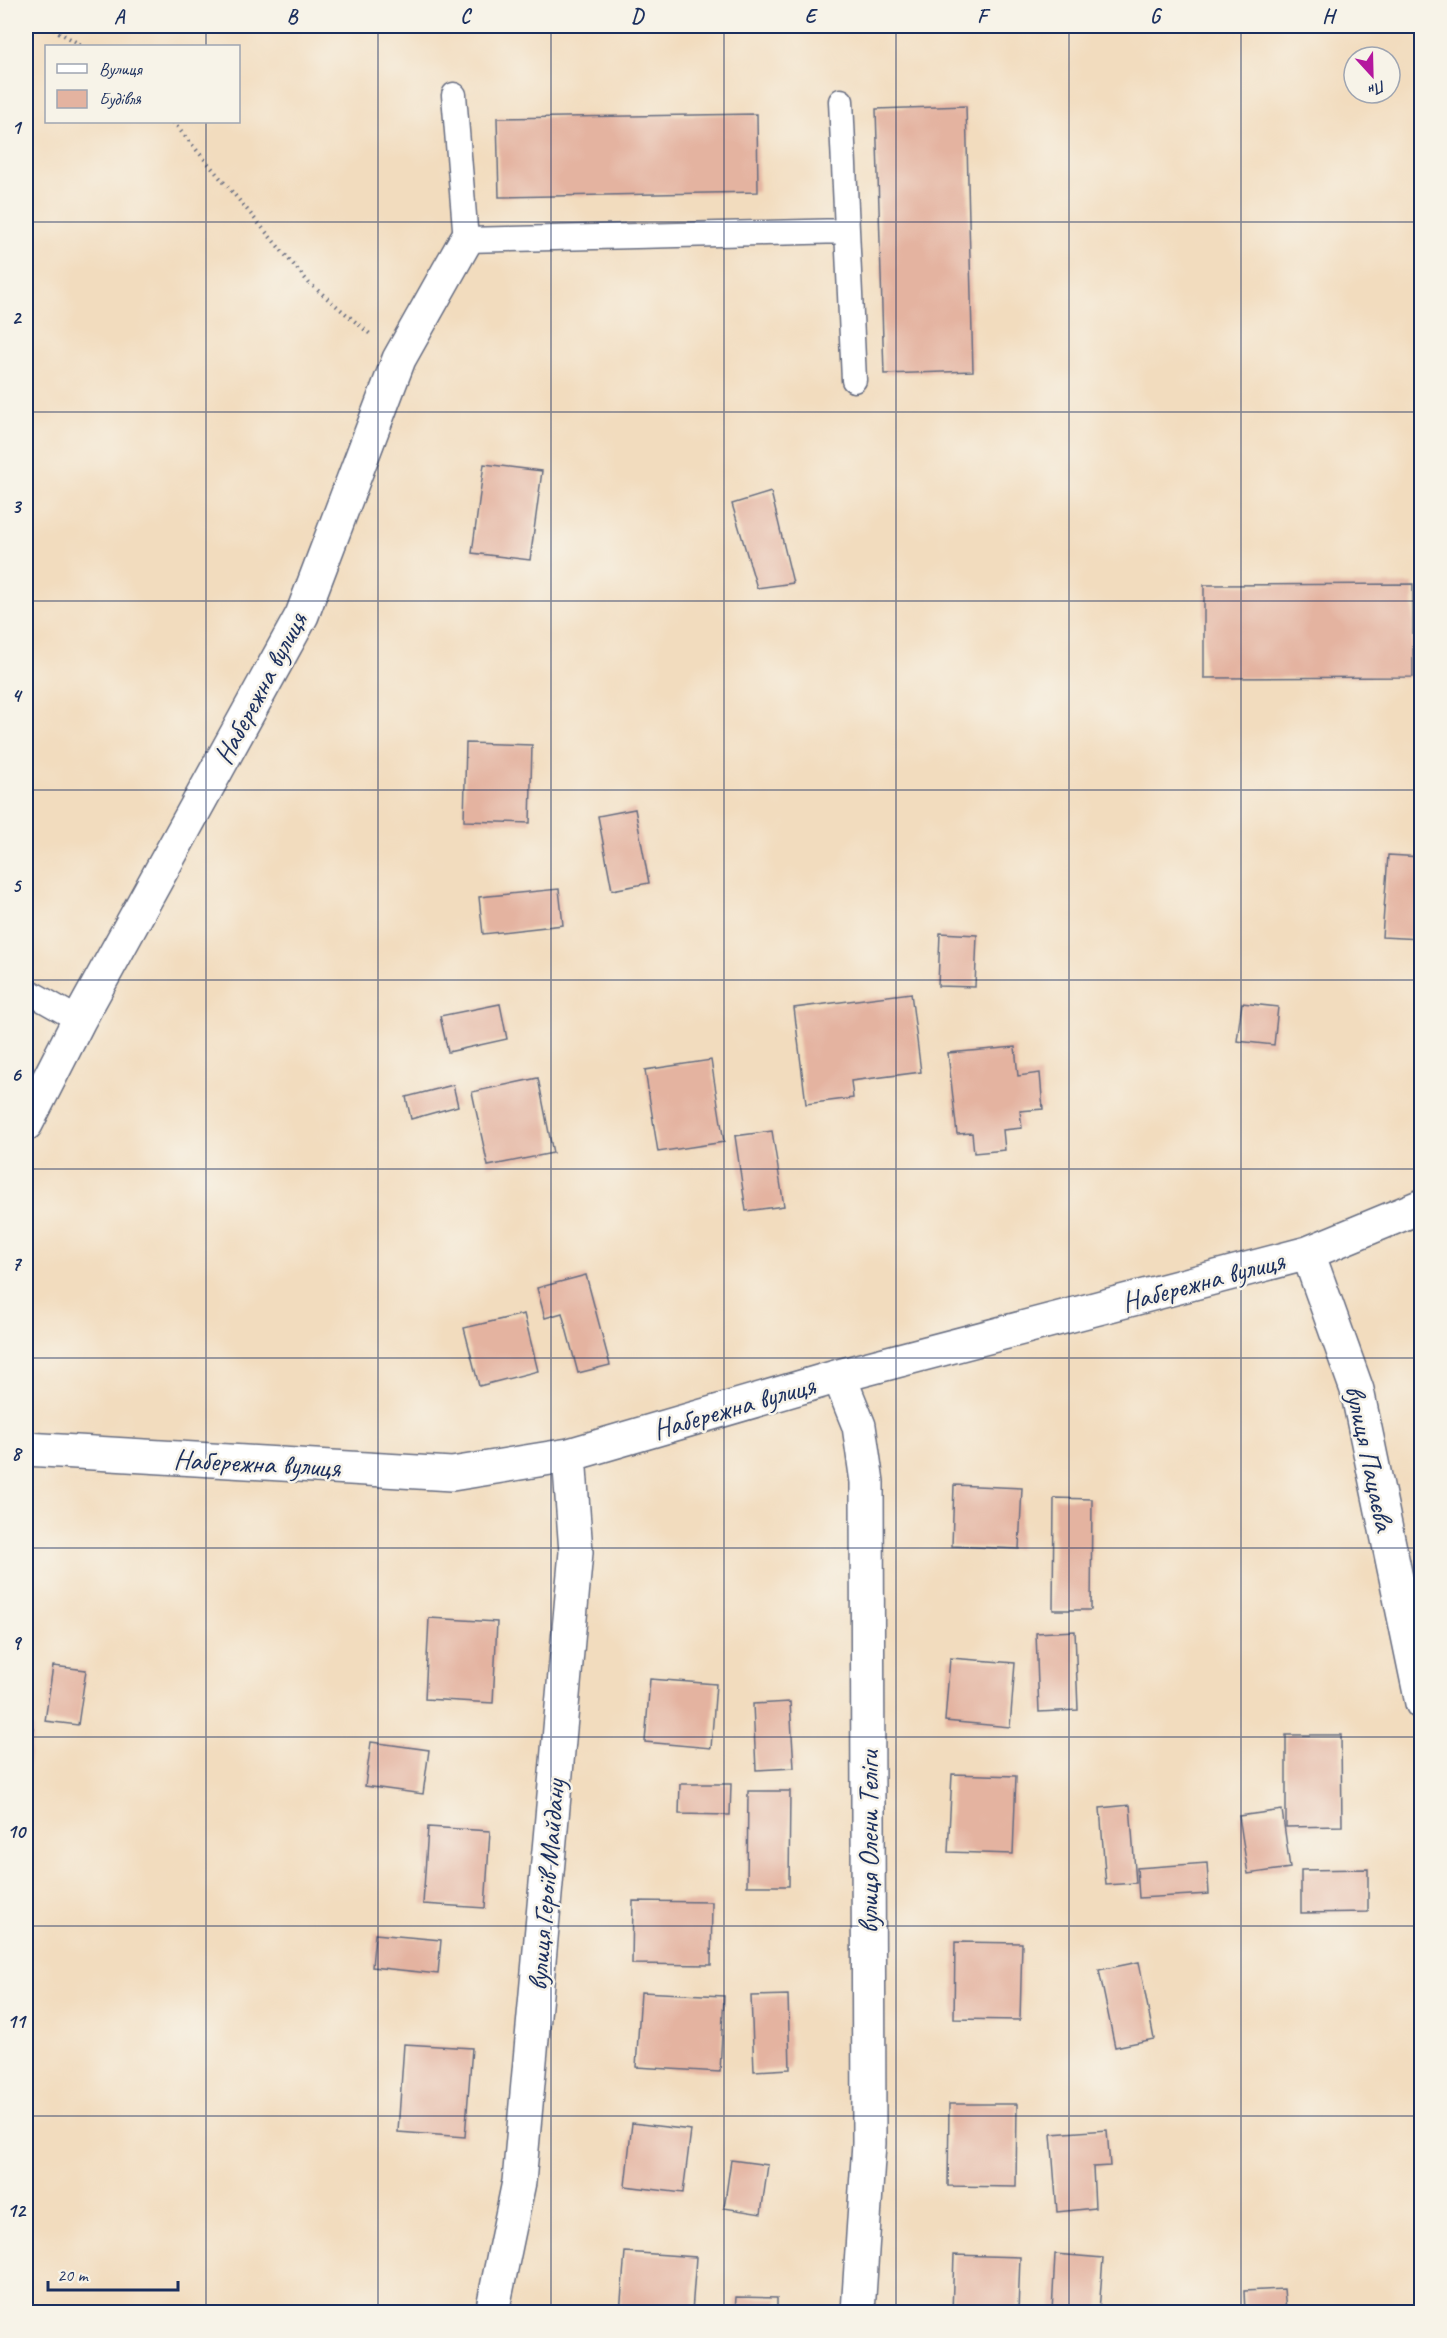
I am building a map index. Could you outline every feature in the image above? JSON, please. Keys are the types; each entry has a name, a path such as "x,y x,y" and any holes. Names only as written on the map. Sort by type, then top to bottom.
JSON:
{"street":[{"name":"Набережна вулиця","path":"26,1124 79,1020 302,615 399,359 466,240"},
{"name":"Набережна вулиця","path":"26,1449 452,1474 569,1455 839,1376 1308,1253 1422,1206"},
{"name":"вулиця Пацаєва","path":"1308,1253 1358,1390 1422,1703"},
{"name":"вулиця Олени Теліги","path":"839,1376 859,1426 867,1482 869,2143 858,2313"},
{"name":"вулиця Героїв Майдану","path":"492,2313 519,2182 523,2146 576,1552 569,1455"}],"lane":[{"path":"454,95 466,240 847,231"},
{"path":"841,101 854,380"},
{"path":"26,990 79,1020"}],"path":[{"path":"48,26 81,45"},
{"path":"175,123 309,283 399,359"}],"building":[{"path":"966,106 973,371 884,374 876,109"},
{"path":"757,114 758,192 499,197 497,118"},
{"path":"484,464 542,471 530,560 472,553"},
{"path":"771,492 793,583 757,588 732,504"},
{"path":"1413,584 1413,677 1204,678 1204,585"},
{"path":"466,743 532,745 530,823 464,821"},
{"path":"635,809 649,883 612,890 598,816"},
{"path":"1388,855 1422,857 1422,939 1382,937"},
{"path":"559,889 563,925 483,934 479,897"},
{"path":"940,933 977,935 975,987 938,986"},
{"path":"911,993 921,1072 851,1081 853,1098 806,1104 794,1008"},
{"path":"1242,1003 1278,1007 1274,1045 1237,1041"},
{"path":"500,1004 507,1039 448,1052 440,1016"},
{"path":"1015,1047 1018,1076 1040,1073 1043,1109 1020,1111 1022,1128 1003,1130 1005,1150 974,1153 972,1133 957,1134 948,1053"},
{"path":"711,1060 724,1142 658,1152 645,1070"},
{"path":"538,1078 553,1153 488,1166 472,1092"},
{"path":"453,1085 458,1106 411,1119 406,1097"},
{"path":"772,1131 784,1206 746,1211 735,1136"},
{"path":"586,1275 610,1365 578,1373 562,1313 545,1318 537,1288"},
{"path":"524,1314 538,1371 479,1386 464,1328"},
{"path":"954,1485 1022,1488 1019,1549 952,1546"},
{"path":"1054,1498 1092,1499 1091,1610 1053,1610"},
{"path":"429,1618 497,1622 493,1703 425,1699"},
{"path":"1075,1631 1078,1710 1039,1712 1036,1633"},
{"path":"950,1658 1015,1663 1010,1727 945,1721"},
{"path":"53,1666 86,1670 78,1725 45,1721"},
{"path":"650,1679 716,1684 711,1748 645,1742"},
{"path":"790,1702 794,1768 756,1770 753,1704"},
{"path":"26,1726 34,1728 27,1773 26,1773"},
{"path":"1286,1735 1341,1735 1342,1826 1286,1827"},
{"path":"371,1742 429,1750 423,1794 365,1786"},
{"path":"952,1774 1016,1776 1013,1854 948,1852"},
{"path":"680,1784 731,1784 730,1815 679,1814"},
{"path":"748,1791 790,1791 789,1886 747,1886"},
{"path":"1130,1805 1136,1883 1106,1885 1100,1808"},
{"path":"1282,1810 1290,1868 1248,1874 1239,1816"},
{"path":"428,1827 490,1831 485,1908 423,1904"},
{"path":"1207,1863 1209,1894 1139,1898 1137,1868"},
{"path":"1368,1869 1368,1912 1301,1913 1301,1870"},
{"path":"633,1901 712,1902 711,1965 632,1964"},
{"path":"375,1934 441,1940 438,1974 372,1967"},
{"path":"955,1942 1022,1943 1020,2020 954,2019"},
{"path":"1139,1962 1154,2039 1115,2047 1099,1970"},
{"path":"641,1992 724,1996 720,2072 636,2067"},
{"path":"788,1995 790,2069 754,2071 751,1996"},
{"path":"404,2044 472,2048 465,2137 398,2132"},
{"path":"949,2104 1017,2104 1016,2187 948,2186"},
{"path":"632,2123 691,2130 683,2193 625,2186"},
{"path":"1107,2130 1110,2166 1093,2167 1095,2208 1057,2212 1051,2134"},
{"path":"731,2160 768,2165 761,2214 724,2208"},
{"path":"625,2252 696,2257 692,2312 620,2312"},
{"path":"1055,2254 1103,2258 1099,2312 1052,2312"},
{"path":"954,2255 1020,2257 1018,2312 952,2312"},
{"path":"1284,2289 1286,2312 1245,2312 1244,2291"},
{"path":"736,2297 777,2298 777,2312 735,2312"},
{"path":"277,2306 301,2312 275,2312"}]}
